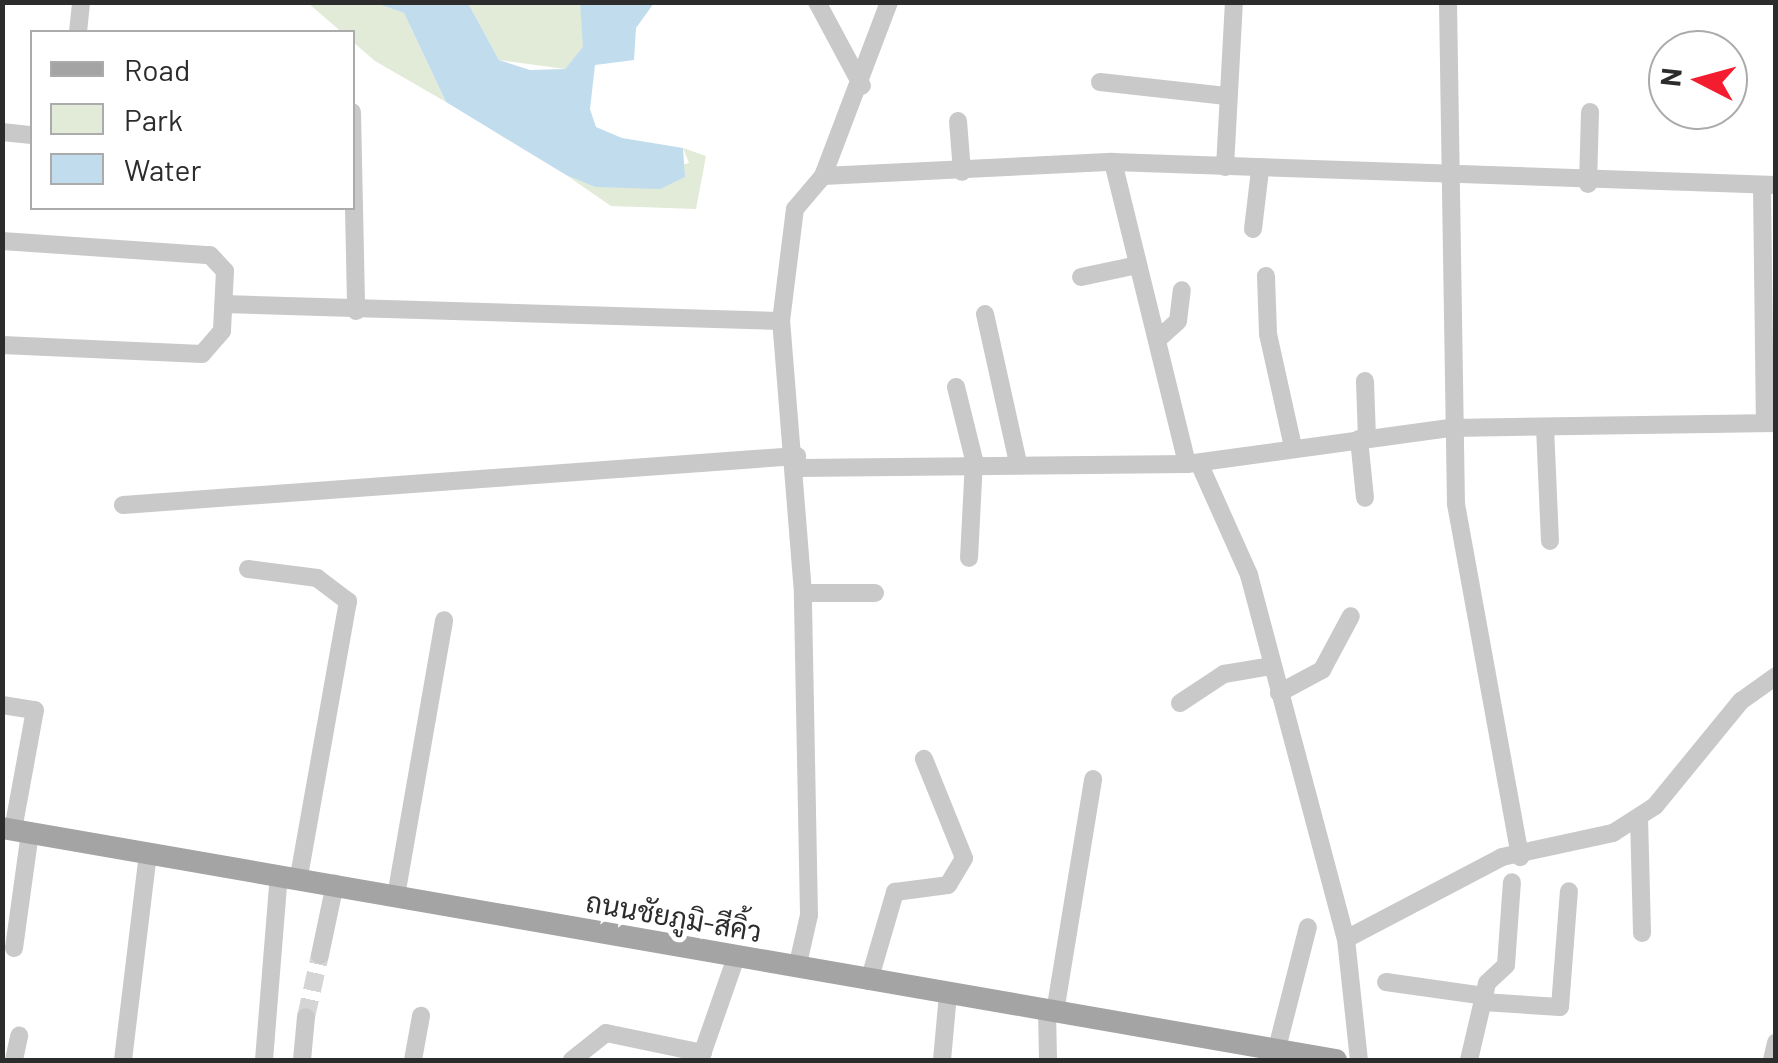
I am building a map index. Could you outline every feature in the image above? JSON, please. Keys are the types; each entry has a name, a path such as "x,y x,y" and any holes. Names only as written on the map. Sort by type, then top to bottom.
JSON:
{"main road":[{"name":"ถนนชัยภูมิ-สีคิ้ว","path":"15,830 335,884 1274,1055 1336,1060"}],"street":[{"path":"78,30 81,2"},
{"path":"818,2 862,86"},
{"path":"797,968 809,915 803,593 797,462 781,321 795,209 824,176 862,86 889,2"},
{"path":"1224,167 1234,2"},
{"path":"1448,2 1450,428 1482,685 1520,857"},
{"path":"1100,82 1226,96"},
{"path":"1588,184 1590,112"},
{"path":"958,121 962,172"},
{"path":"2,132 30,135"},
{"path":"123,505 797,462 1193,463 1450,428 1770,423 1769,185 1446,180 1113,162 824,176"},
{"path":"1113,162 1157,340 1193,463 1248,575 1346,939 1359,1060"},
{"path":"1254,229 1260,170"},
{"path":"350,210 356,311"},
{"path":"2,240 210,254 226,271 218,343 202,354 2,345"},
{"path":"1081,277 1138,264"},
{"path":"1266,276 1268,334 1293,447"},
{"path":"1157,340 1178,321 1182,290"},
{"path":"224,304 781,321"},
{"path":"985,314 1018,463"},
{"path":"1365,498 1366,381"},
{"path":"956,387 974,460 969,558"},
{"path":"1546,427 1550,542"},
{"path":"248,569 317,578 348,600 289,876 264,1060"},
{"path":"803,593 876,594"},
{"path":"1279,693 1322,670 1351,616"},
{"path":"396,896 444,620"},
{"path":"1180,703 1224,674 1272,666"},
{"path":"1346,939 1481,865 1570,850 1639,816 1740,701 1776,676"},
{"path":"2,705 35,710 15,830 14,948"},
{"path":"870,980 895,892 948,886 964,858 924,759"},
{"path":"1048,1060 1051,1012 1093,779"},
{"path":"1639,816 1642,933"},
{"path":"123,1060 148,854"},
{"path":"1470,1060 1484,999 1506,965 1512,882"},
{"path":"320,955 335,884"},
{"path":"1386,982 1484,999 1563,1003 1568,891"},
{"path":"1274,1055 1308,927"},
{"path":"572,1060 606,1034 702,1057 736,957"},
{"path":"942,1060 948,994"},
{"path":"413,1060 421,1016"},
{"path":"302,1060 306,1017"},
{"path":"14,1060 19,1036"},
{"path":"1772,1060 1776,1042"}],"green space":[{"path":"308,3 375,3 404,13 446,102 375,61 355,44 355,30 339,30"},
{"path":"468,3 580,3 584,47 565,69 499,60"},
{"path":"683,148 706,156 696,209 611,206 566,175 595,187 689,163"}],"water":[{"path":"375,3 468,3 499,60 530,70 565,69 583,47 580,3 654,3 636,28 634,60 595,65 590,109 596,127 622,138 683,148 685,177 660,189 595,187 566,175 446,102 404,13"}],"tunnel":[{"path":"306,1017 320,955"}]}
